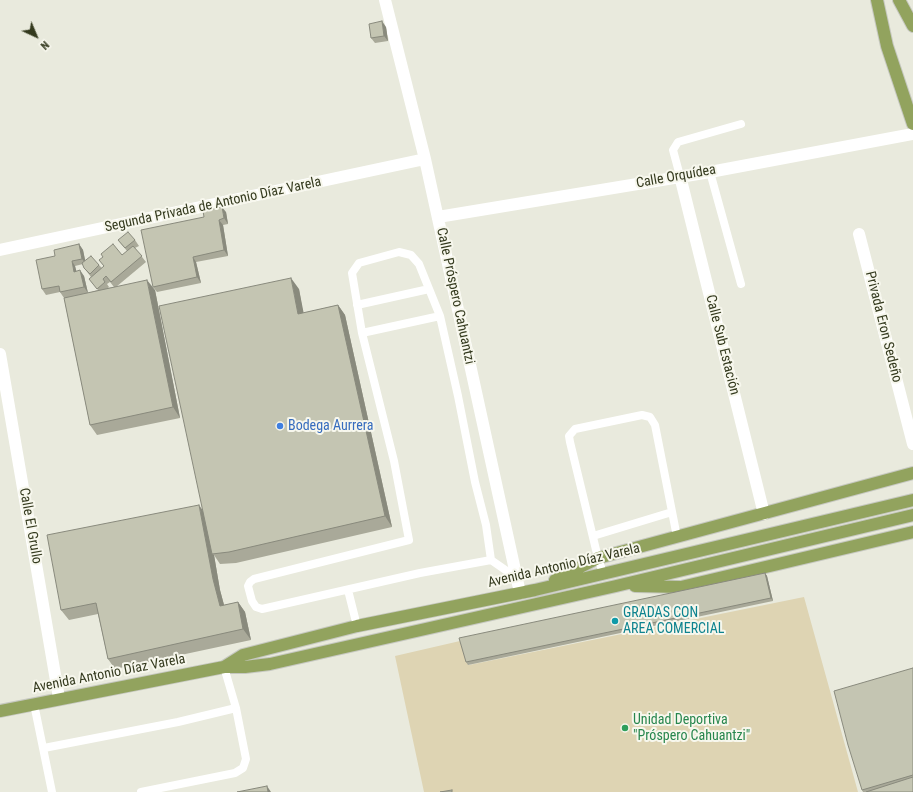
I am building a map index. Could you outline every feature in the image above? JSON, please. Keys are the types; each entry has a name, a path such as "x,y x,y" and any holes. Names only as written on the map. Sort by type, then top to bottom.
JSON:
{"main road":[{"path":"877,0 887,46 913,124"},
{"path":"898,0 913,26"},
{"path":"535,590 598,558 913,473"},
{"name":"Avenida Antonio Díaz Varela","path":"224,666 243,655 357,626 535,590 912,500"},
{"name":"Avenida Antonio Díaz Varela","path":"0,711 224,666 245,667 270,664 616,586 913,515"},
{"path":"616,586 681,587 913,532"}],"street":[{"name":"Calle Próspero Cahuantzi","path":"385,0 426,159 520,593"},
{"name":"Calle Orquídea","path":"438,217 710,172 913,134"},
{"name":"Segunda Privada de Antonio Díaz Varela","path":"0,250 426,159"},
{"name":"Calle Sub Estación","path":"680,176 764,514"},
{"name":"Privada Eron Sedeño","path":"860,234 913,444"},
{"name":"Calle El Grullo","path":"0,354 59,698"}],"lane":[{"path":"680,176 673,150 678,142 741,124"},
{"path":"710,172 741,284"},
{"path":"491,560 486,525 475,482 440,316 419,264 411,255 399,252 359,263 352,273 362,333 392,454 409,540 254,579 248,586 252,602 256,607 262,609 420,573 491,560 517,578"},
{"path":"357,305 429,289"},
{"path":"362,333 440,316"},
{"path":"603,573 570,442 569,436 575,429 642,415 650,417 655,425 677,537"},
{"path":"593,536 672,512"},
{"path":"348,590 357,626"},
{"path":"141,792 234,773 243,768 246,759 236,708 224,666"},
{"path":"34,704 52,792"},
{"path":"44,748 170,723 236,708"}],"shaded area":[{"name":"Unidad Deportiva \"Próspero Cahuantzi\"","path":"804,597 858,792 424,792 395,656 460,641 469,665"}],"building":[{"path":"382,21 384,36 371,38 369,24"},
{"path":"222,207 224,218 219,220 224,250 193,257 197,277 153,287 141,230 204,217 203,211"},
{"path":"128,232 135,240 125,248 118,240"},
{"path":"79,244 82,259 72,261 74,272 80,270 84,287 60,292 59,286 42,289 36,260 55,256 54,250"},
{"path":"113,244 122,255 133,246 142,256 111,282 106,276 103,279 105,282 97,289 89,279 104,266 99,260 103,257 101,254"},
{"path":"91,256 99,265 90,274 84,268 82,263"},
{"name":"Bodega Aurrera","path":"291,278 298,314 338,305 385,516 229,552 212,554 159,306"},
{"path":"147,280 173,407 90,425 64,298"},
{"path":"199,505 213,579 220,606 238,602 243,629 108,659 96,603 61,610 47,535"},
{"name":"GRADAS CON AREA COMERCIAL","path":"765,573 771,598 466,662 459,638"},
{"path":"913,668 913,775 862,790 848,745 834,691"},
{"path":"913,777 913,792 866,792"},
{"path":"267,786 268,792 237,792"},
{"path":"452,790 452,792 440,792"}],"place":[{"name":"Bodega Aurrera","path":"280,426"},
{"name":"GRADAS CON AREA COMERCIAL","path":"615,621"},
{"name":"Unidad Deportiva \"Próspero Cahuantzi\"","path":"625,728"}]}
